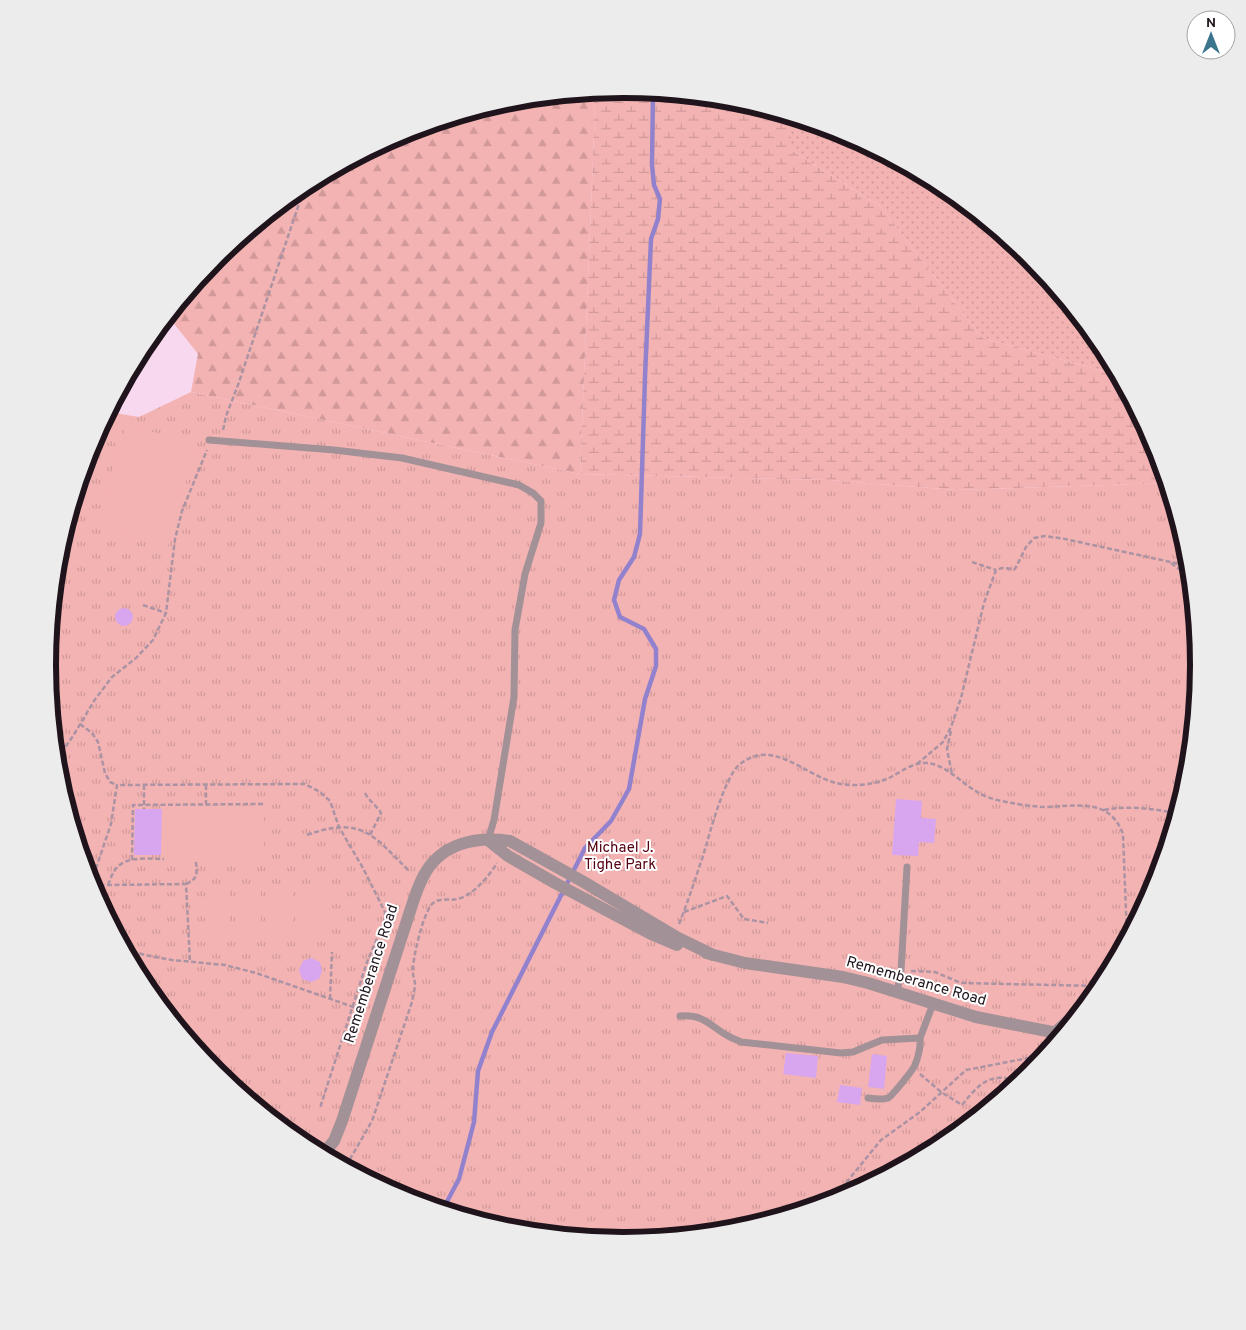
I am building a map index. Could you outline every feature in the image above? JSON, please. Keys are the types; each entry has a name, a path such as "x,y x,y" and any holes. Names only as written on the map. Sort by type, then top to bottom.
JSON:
{"street":[{"name":"Rememberance Road","path":"328,1148 334,1141 342,1121 413,902 421,883 431,865 447,850 457,844 498,839 510,841 682,933 713,955"},
{"name":"Rememberance Road","path":"488,840 555,883 651,934 679,946 745,963 843,977 976,1017 1052,1035"}],"lane":[{"path":"209,440 334,450 402,458 519,485 533,493 541,501 541,523 525,574 515,630 514,697 494,820 488,840"},
{"path":"897,992 901,971 906,867"},
{"path":"868,1098 889,1098 915,1067 921,1044 920,1038 934,1004"},
{"path":"680,1016 691,1015 704,1019 729,1037 741,1042 841,1053 853,1052 882,1040 920,1038"}],"path":[{"path":"63,750 94,701 112,677 136,658 153,640 166,614 175,539 182,511 207,452 209,440 222,433 226,416 299,200"},
{"path":"972,562 996,570 1002,568 1015,569 1026,547 1034,538 1045,536 1181,564"},
{"path":"1170,562 1182,571"},
{"path":"952,775 947,749 951,727 961,698 984,603 996,570"},
{"path":"143,605 166,614"},
{"path":"80,724 92,733 98,742 105,773 110,782 117,785 305,784 320,792 330,802 340,826 385,912 384,922 367,962 320,1108"},
{"path":"682,933 679,925 727,782 737,766 759,755 771,754 836,783 852,785 869,783 888,778 915,765 943,742 951,727"},
{"path":"915,765 926,763 939,766 981,795 998,800 1040,806 1085,805 1104,810 1115,818 1123,834 1126,925"},
{"path":"95,872 111,824 117,785"},
{"path":"144,785 144,807"},
{"path":"206,785 206,804"},
{"path":"365,793 367,798 376,805 381,813 370,835"},
{"path":"132,860 133,805 144,807 263,804"},
{"path":"1104,810 1112,808 1152,809 1170,812"},
{"path":"307,835 340,826 359,830 376,838 421,883"},
{"path":"349,1161 372,1121 409,1011 415,985 412,969 426,915 432,904 439,900 448,898 456,900 473,891 489,876 504,852"},
{"path":"108,885 114,871 121,863 132,860 164,859"},
{"path":"100,885 186,884 193,881 196,876 196,862"},
{"path":"186,884 190,962"},
{"path":"684,912 727,896 744,919 768,923"},
{"path":"679,925 682,933"},
{"path":"134,952 190,962 226,965 256,973 376,1015"},
{"path":"330,999 332,952"},
{"path":"865,967 883,970 935,972 961,982 1090,986"},
{"path":"842,1188 881,1140 920,1112 966,1070 1032,1057"},
{"path":"915,1067 929,1083 962,1104 974,1089 989,1079 1002,1076 1010,1079"}],"green space":[{"path":"593,99 595,109 580,474 191,392 198,354 172,321 222,264 278,215 308,194 372,157 406,141 441,128 512,109"},
{"path":"593,99 660,99 734,109 791,124 791,150 880,206 982,338 1108,372 1147,448 1160,483 956,490 828,480 580,474 595,109"},
{"path":"791,124 840,141 874,157 906,174 968,215 1024,264 1049,291 1073,320 1108,372 982,338 880,206 791,150"},
{"name":"Michael J. Tighe Park","path":"191,392 580,474 828,480 956,490 1160,483 1179,554 1185,591 1189,628 1189,702 1179,776 1170,812 1147,882 1131,916 1114,948 1073,1010 1024,1066 997,1091 968,1115 906,1156 840,1189 805,1202 734,1221 697,1227 660,1231 586,1231 512,1221 476,1212 406,1189 372,1173 340,1156 278,1115 222,1066 197,1039 173,1010 132,948 99,882 86,847 67,776 57,702 57,628 61,591 67,554 76,518 99,448 115,413 139,417"},
{"path":"126,426 197,442 168,546 95,528"},
{"path":"164,805 264,806 264,862 164,862"},
{"path":"206,886 230,886 229,938 205,938"},
{"path":"237,886 261,886 261,938 237,938"},
{"path":"269,886 293,887 293,938 269,938"},
{"path":"301,887 325,887 325,938 301,938"}],"building":[{"path":"120,608 128,608 133,613 131,624 120,626 115,621 115,613"},
{"path":"896,799 922,801 921,818 936,819 934,843 919,842 918,856 892,855"},
{"path":"135,809 162,809 161,855 134,855"},
{"path":"311,958 320,962 322,971 319,979 311,982 302,979 299,970 303,961"},
{"path":"786,1053 818,1056 816,1078 783,1074"},
{"path":"872,1054 887,1056 884,1089 868,1087"},
{"path":"840,1085 862,1088 860,1105 837,1102"}],"waterway":[{"path":"446,1203 459,1179 474,1122 478,1071 492,1032 585,848 611,821 629,789 645,699 656,666 656,649 644,629 620,617 614,600 619,580 634,557 640,534 651,239 658,219 660,199 654,185 652,165 653,99"}]}
